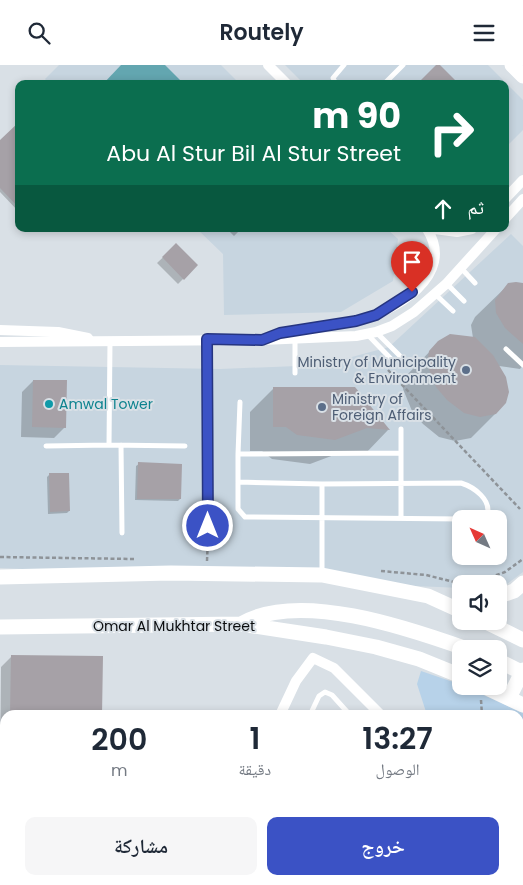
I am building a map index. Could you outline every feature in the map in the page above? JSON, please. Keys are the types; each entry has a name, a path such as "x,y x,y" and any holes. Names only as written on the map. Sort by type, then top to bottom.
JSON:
{"main road":[{"path":"512,65 523,76"},
{"path":"0,577 171,573 322,575 428,596 452,598"},
{"path":"507,593 514,591 523,583"},
{"path":"428,596 452,607"},
{"path":"241,624 264,613 289,609 328,613 395,625 452,644"},
{"name":"Omar Al Mukhtar Street","path":"0,627 241,624 376,647 419,659 452,672"},
{"path":"502,630 523,640"},
{"path":"507,665 523,672 509,698"},
{"path":"502,695 523,705"}],"street":[{"path":"268,65 282,80"},
{"path":"509,195 523,180"},
{"path":"509,215 523,199"},
{"path":"262,340 280,333 356,321 376,315 399,302 424,282 432,272 436,258 435,246 428,232"},
{"path":"0,342 262,340 372,333 392,327 414,312 446,284 493,232"},
{"path":"0,330 67,333 105,341"},
{"path":"207,339 208,526"},
{"path":"282,710 296,681 313,658 334,668 375,710"}],"lane":[{"path":"334,80 333,77 344,65"},
{"path":"388,80 403,65"},
{"path":"461,268 475,283"},
{"path":"446,284 464,301"},
{"path":"435,294 454,311"},
{"path":"372,333 400,356"},
{"path":"372,333 394,361"},
{"path":"295,338 295,373"},
{"path":"105,341 109,445"},
{"path":"506,349 523,365"},
{"path":"240,402 238,509 246,517 452,519"},
{"path":"401,429 399,483 401,518"},
{"path":"121,445 122,533"},
{"path":"46,446 185,446"},
{"path":"238,454 400,453"},
{"path":"238,482 322,484 461,483 471,487 487,502 489,510"},
{"path":"322,484 322,575"},
{"path":"312,710 319,696 326,692 332,695 346,710"}],"path":[{"path":"383,365 520,509"},
{"path":"208,526 207,559 210,574"},
{"path":"0,557 138,559"}],"shaded area":[{"path":"59,65 221,65 236,80 46,80"},
{"path":"121,65 165,65 180,80 107,80"},
{"path":"285,65 488,65 503,80 300,80"},
{"path":"509,86 523,100 523,130 509,144"},
{"path":"200,232 390,232 398,239 393,281 341,312 224,315 223,254"},
{"path":"511,234 523,246 523,572 507,584 507,575 452,575 452,588 0,568 0,365 220,369 322,365 389,347"},
{"path":"421,671 452,682 452,695 483,695 516,710 425,710 417,684"}],"building":[{"path":"436,65 440,65 455,80 421,80"},
{"path":"15,126 15,204 0,188 0,140"},
{"path":"176,243 198,265 184,280 162,257"},
{"path":"508,283 523,283 523,344 505,328 496,313 495,300"},
{"name":"Ministry of Municipality & Environment","path":"450,334 475,337 493,355 506,377 509,392 506,403 496,414 480,417 464,413 447,400 436,387 427,364 429,351 438,341"},
{"name":"Amwal Tower","path":"33,380 67,380 66,428 32,427"},
{"name":"Ministry of Foreign Affairs","path":"273,387 355,387 390,430 367,428 335,440 297,435 286,427 273,427"},
{"path":"138,462 182,464 181,499 137,499"},
{"path":"49,473 69,473 70,511 50,512"},
{"path":"11,655 103,656 102,710 10,710"}],"place":[{"name":"Ministry of Municipality & Environment","path":"466,370"},
{"name":"Amwal Tower","path":"49,404"},
{"name":"Ministry of Foreign Affairs","path":"322,407"}],"route":[{"path":"208,526 207,339 262,340 280,333 356,321 376,315 412,292"}]}
